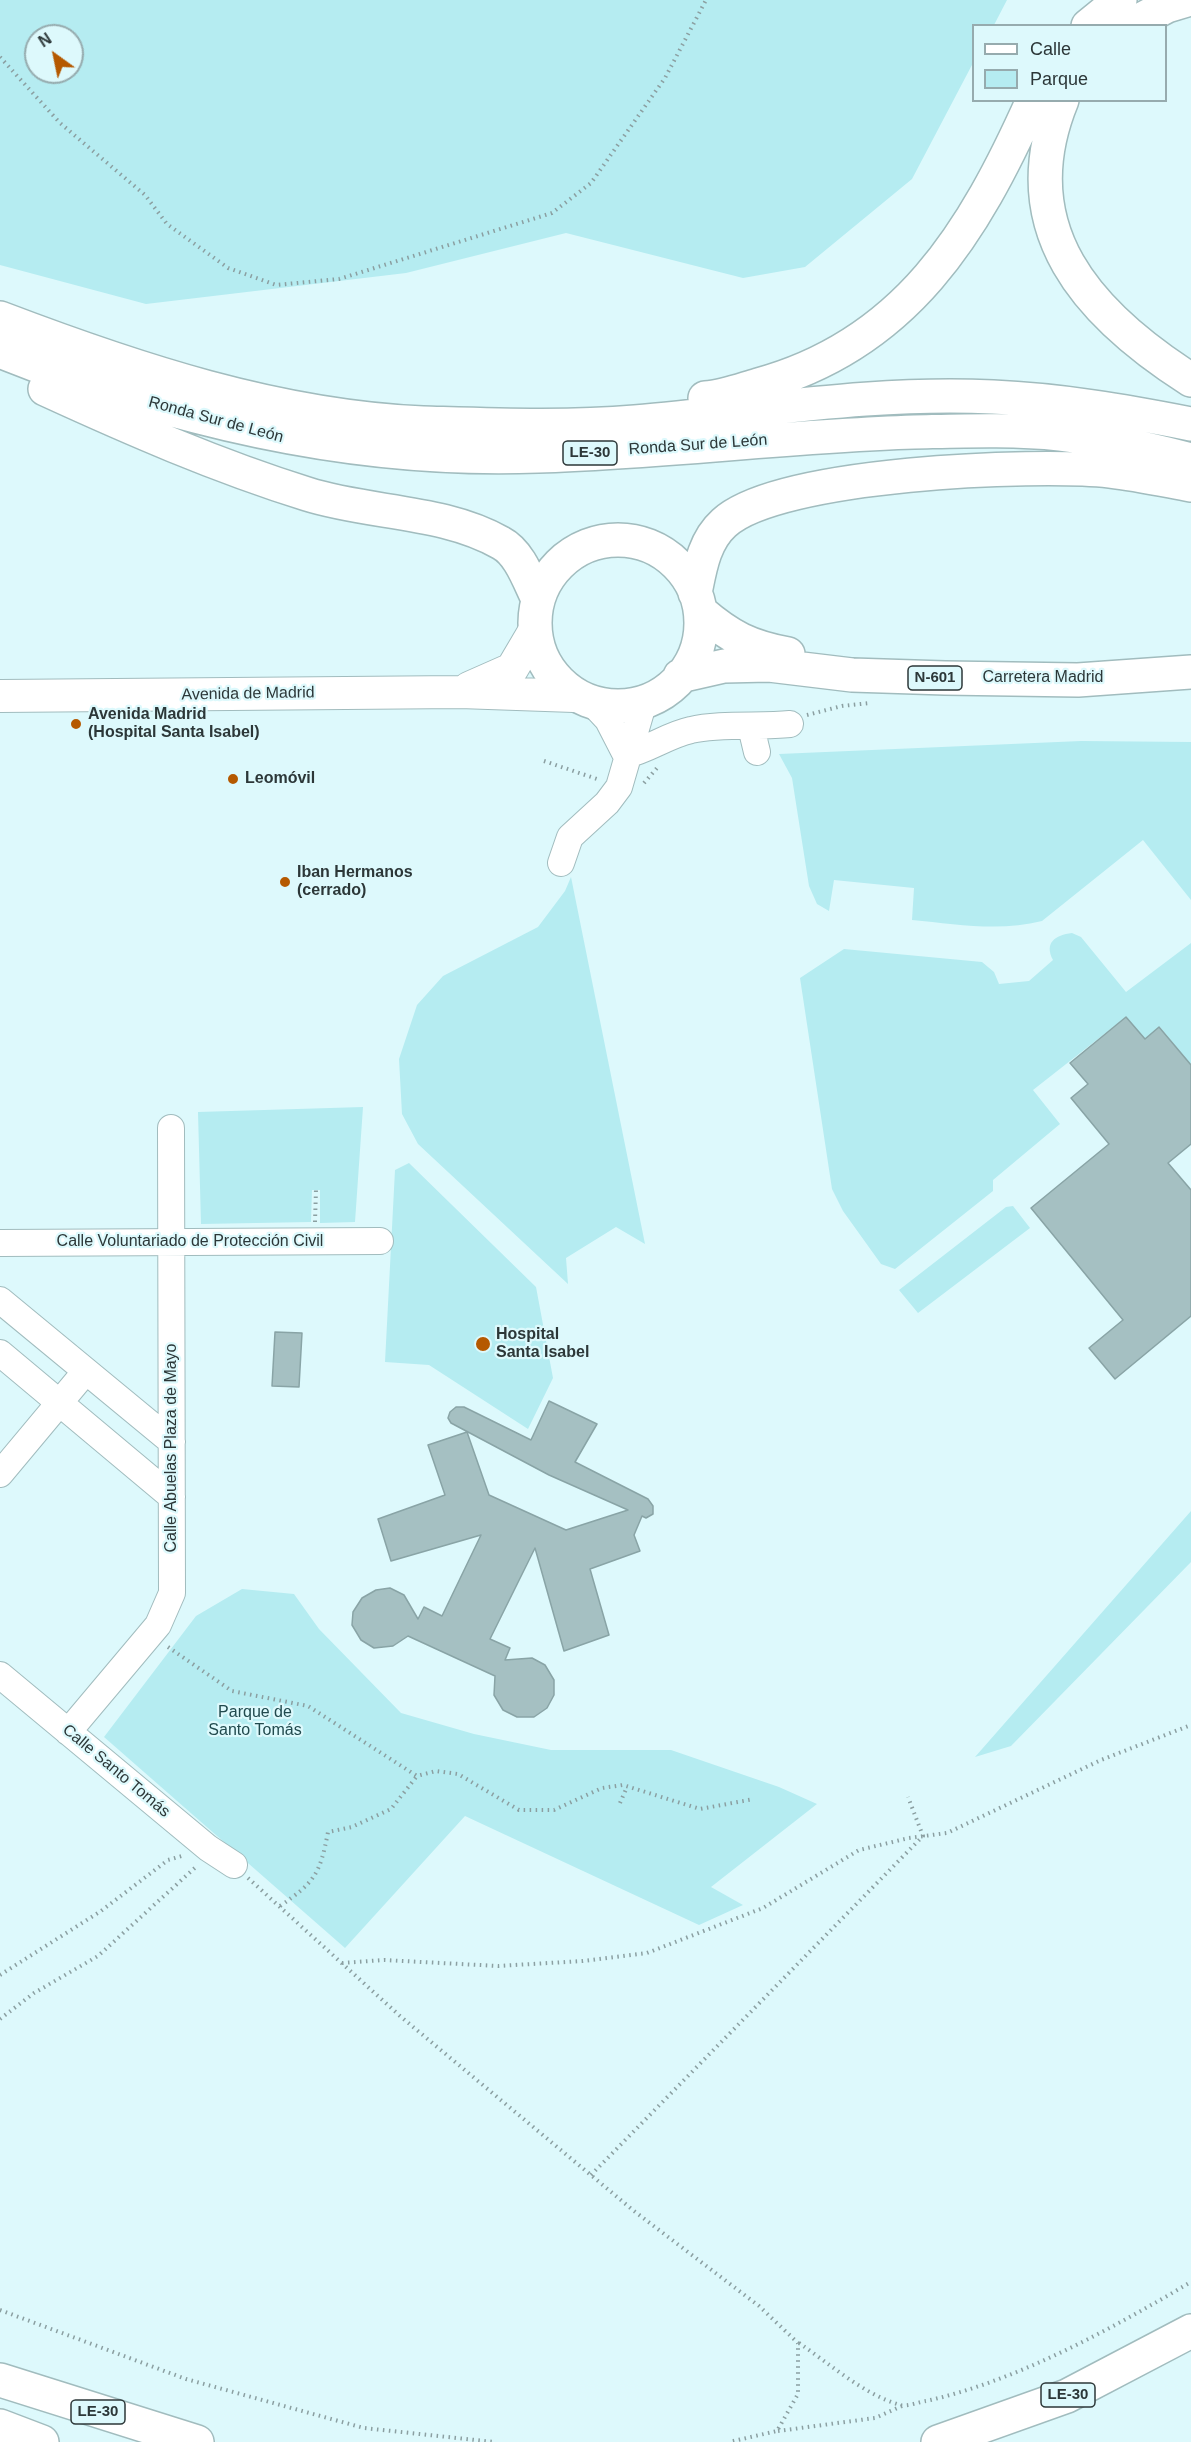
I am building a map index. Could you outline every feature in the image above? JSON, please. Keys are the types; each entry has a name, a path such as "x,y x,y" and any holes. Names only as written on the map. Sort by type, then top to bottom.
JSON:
{"highway":[{"path":"1090,24 1120,0"},
{"path":"1133,24 1167,6 1186,0"},
{"path":"528,424 606,408 711,398 778,380 837,353 878,327 921,289 961,238 1008,157 1032,102"},
{"path":"1061,102 1050,131 1046,164 1048,202 1057,242 1078,281 1117,326 1156,357 1191,380"},
{"name":"Ronda Sur de León","path":"0,318 114,360 228,392 316,411 419,423 631,423 878,398 991,397 1091,405 1191,424"},
{"name":"Ronda Sur de León","path":"0,351 74,380 222,425 301,442 417,455 537,456 867,434 984,430 1060,434 1150,449 1191,460"},
{"path":"0,368 139,432 287,488 357,506 457,525 504,544 522,566 537,615 541,656 554,679 584,700"},
{"path":"698,603 710,539 724,522 752,504 789,494 833,485 995,468 1109,471 1191,485"},
{"name":"N-601","path":"537,615 550,576 568,557 590,545 616,540 641,542 665,553 683,570 698,603 700,636 692,659 680,676 663,691 644,701 611,707 584,700"},
{"name":"Carretera Madrid","path":"698,603 726,634 758,649 819,659 1089,662 1191,657"},
{"name":"Carretera Madrid","path":"680,676 724,666 769,665 852,675 945,678 1078,680 1191,672"},
{"name":"LE-30","path":"938,2442 1067,2396 1191,2331"},
{"name":"LE-30","path":"0,2380 197,2442"},
{"path":"0,2426 42,2442"}],"main road":[{"name":"Avenida de Madrid","path":"460,692 499,677 512,669 537,615"},
{"name":"Avenida de Madrid","path":"0,696 460,692 584,700"}],"street":[{"path":"584,700 608,720 626,755"},
{"path":"561,862 570,837 607,803 619,787 626,755 644,701"},
{"path":"626,755 649,749 668,737 692,729 790,724"},
{"path":"751,727 757,752"},
{"name":"Calle Abuelas Plaza de Mayo","path":"68,1732 150,1635 167,1609 172,1593 171,1128"},
{"name":"Calle Voluntariado de Protección Civil","path":"0,1243 380,1241"},
{"path":"0,1299 171,1442"},
{"path":"0,1353 172,1497"},
{"path":"0,1474 86,1371"},
{"name":"Calle Santo Tomás","path":"0,1675 208,1848 234,1866"}],"path":[{"path":"0,57 60,123 145,195 167,224 228,268 276,285 339,279 552,213 591,183 666,78 706,0"},
{"path":"544,761 598,780"},
{"path":"315,1241 316,1189"},
{"path":"150,1635 232,1691 308,1706 417,1776"},
{"path":"342,1963 384,1960 498,1966 583,1961 646,1953 763,1908 859,1850 947,1833 1101,1760 1191,1725"},
{"path":"280,1905 302,1890 322,1865 328,1832 352,1827 391,1809 417,1776 436,1771 458,1774 519,1810 554,1810 602,1788 627,1786 700,1809 754,1799"},
{"path":"620,1803 627,1786"},
{"path":"908,1797 923,1836"},
{"path":"591,2175 923,1836"},
{"path":"0,1975 101,1911 168,1860 208,1848"},
{"path":"0,2019 34,1993 98,1956 183,1880 203,1859 208,1848"},
{"path":"234,1866 280,1905 400,2016 591,2175 759,2306 798,2343 865,2388 902,2406"},
{"path":"729,2442 777,2431 876,2418 902,2406 961,2393 1015,2372 1128,2317 1191,2282"},
{"path":"0,2310 186,2379 364,2428 494,2442"},
{"path":"777,2431 798,2394 798,2343"}],"green space":[{"path":"0,0 1007,0 995,24 972,24 972,65 912,179 805,267 743,278 566,233 406,273 146,304 0,265"},
{"path":"1081,741 1191,742 1191,900 1143,840 1042,921 994,927 912,920 914,888 834,880 829,911 817,904 809,886 792,778 779,754"},
{"path":"571,877 645,1244 616,1227 566,1258 568,1284 418,1144 402,1114 399,1059 417,1005 443,976 538,927 565,891"},
{"path":"1072,933 1081,937 1126,992 1191,943 1191,1065 1160,1027 1145,1039 1126,1017 1033,1090 1060,1124 993,1180 993,1191 895,1269 881,1264 843,1211 832,1189 800,978 844,949 982,962 994,972 999,984 1029,981 1053,960 1050,949 1053,941"},
{"path":"363,1107 355,1222 320,1223 320,1190 312,1190 311,1222 201,1224 198,1112"},
{"path":"409,1163 536,1287 553,1378 528,1429 429,1365 385,1362 395,1170"},
{"path":"1013,1206 1030,1228 918,1313 899,1290 1006,1207"},
{"path":"1191,1511 1191,1562 1011,1746 975,1757"},
{"name":"Parque de Santo Tomás","path":"242,1589 294,1594 319,1629 401,1713 474,1734 551,1750 671,1750 779,1787 817,1804 711,1887 743,1905 699,1925 465,1816 345,1948 104,1737 196,1616"}],"building":[{"path":"1126,1017 1145,1039 1159,1027 1191,1065 1191,1144 1168,1163 1191,1190 1191,1316 1115,1379 1089,1348 1123,1320 1031,1208 1109,1144 1071,1098 1088,1084 1070,1063"},
{"path":"275,1332 302,1333 299,1387 272,1386"},
{"path":"549,1401 597,1424 575,1462 648,1499 653,1506 653,1514 646,1518 642,1516 634,1535 640,1551 590,1569 609,1635 564,1651 535,1548 490,1639 510,1648 505,1660 532,1658 545,1665 554,1680 554,1695 547,1708 534,1717 517,1717 503,1710 494,1695 495,1676 408,1636 393,1646 374,1648 361,1640 352,1625 353,1612 362,1598 376,1590 390,1588 404,1595 418,1619 424,1607 442,1616 481,1535 391,1561 378,1519 445,1495 428,1445 467,1432 489,1495 566,1530 628,1510 549,1475 451,1423 448,1418 450,1412 456,1407 464,1407 531,1440"}],"place":[{"name":"Avenida Madrid (Hospital Santa Isabel)","path":"76,724"},
{"name":"Leomóvil","path":"233,779"},
{"name":"Iban Hermanos (cerrado)","path":"285,882"},
{"name":"Hospital Santa Isabel","path":"483,1344"}]}
